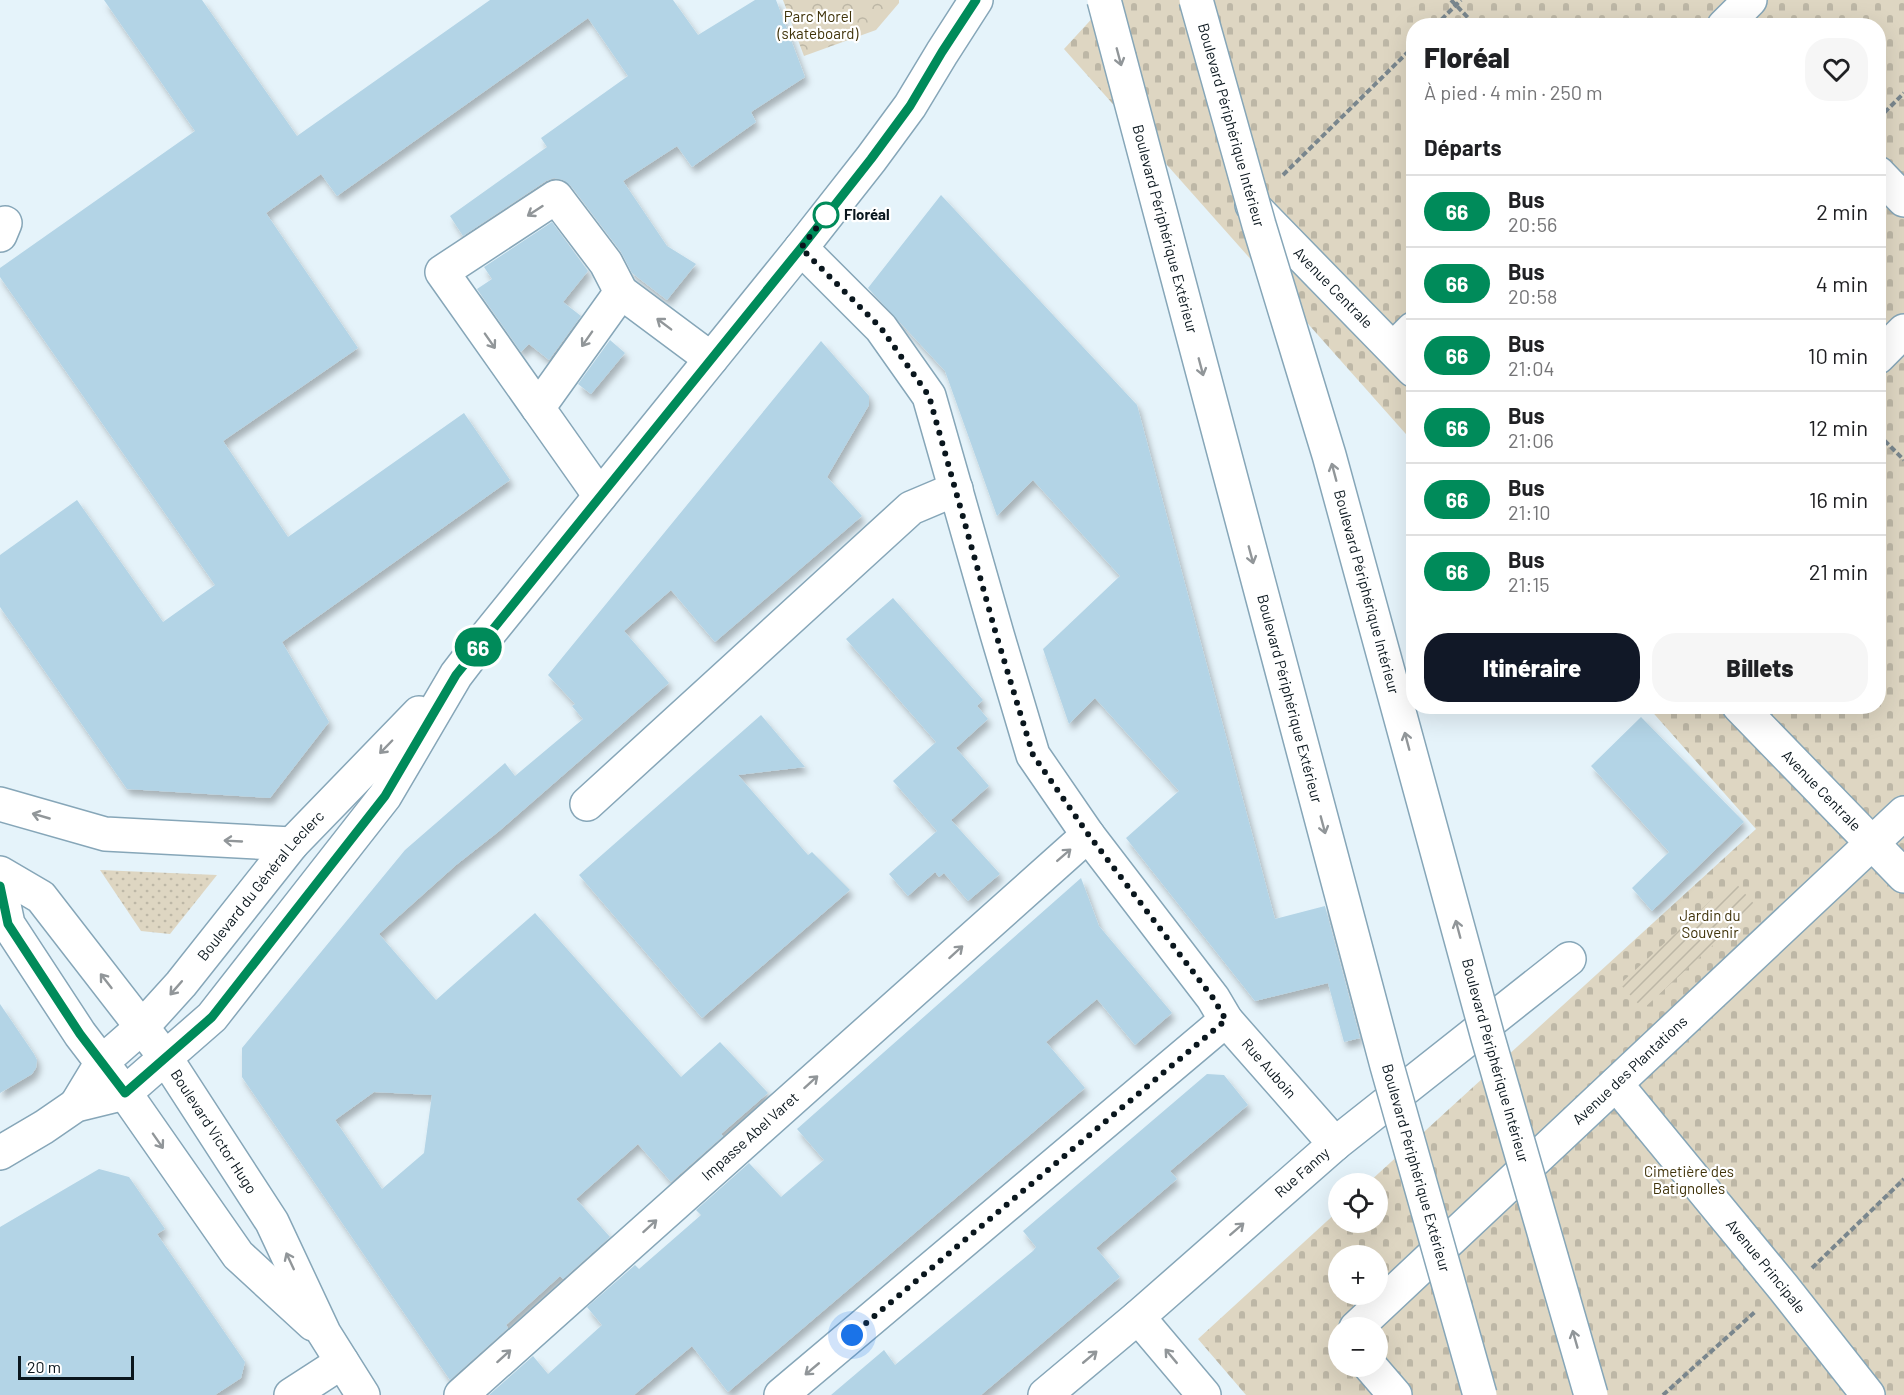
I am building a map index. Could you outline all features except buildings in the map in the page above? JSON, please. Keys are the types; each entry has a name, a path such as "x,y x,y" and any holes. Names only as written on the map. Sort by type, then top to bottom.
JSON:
{"main road":[{"path":"942,52 956,0"},
{"path":"942,52 976,0"},
{"name":"Boulevard Périphérique Extérieur","path":"1104,0 1387,1066 1480,1395"},
{"name":"Boulevard Périphérique Intérieur","path":"1196,0 1329,455 1488,1038 1591,1395"},
{"name":"Boulevard du Général Leclerc","path":"76,1105 102,1062 142,1027 181,984 292,844 456,675 801,248 899,123 942,52"},
{"path":"1886,181 1904,200"},
{"path":"600,496 442,272 556,197 606,263 621,292 711,359"},
{"name":"Avenue Centrale","path":"1252,205 1406,350"},
{"name":"Rue Auboin","path":"801,248 881,328 929,396 1033,755 1088,834 1213,998 1226,1020 1335,1144"},
{"path":"538,408 621,292"},
{"path":"1886,349 1904,331"},
{"path":"588,804 911,508 956,489"},
{"name":"Boulevard du Général Leclerc","path":"0,1153 76,1105 125,1093 212,1017 385,796 456,675"},
{"name":"Avenue Centrale","path":"1747,714 1904,876"},
{"path":"0,804 105,834 292,844"},
{"name":"Avenue des Plantations","path":"1368,1317 1904,813"},
{"name":"Impasse Abel Varet","path":"461,1395 1088,834"},
{"name":"Boulevard Victor Hugo","path":"0,873 41,897 165,1057 272,1222 324,1333 363,1395"},
{"name":"Boulevard Victor Hugo","path":"0,886 8,924 80,1034 125,1093 238,1255 324,1333"},
{"name":"Rue Fanny","path":"1045,1395 1138,1317 1335,1144 1569,959"},
{"path":"781,1395 1226,1020"},
{"name":"Avenue Principale","path":"1616,1084 1783,1287 1868,1395"},
{"path":"1138,1317 1204,1395"},
{"path":"291,1395 342,1362"},
{"path":"1379,1377 1395,1395"}],"path":[{"path":"1451,0 1468,18"},
{"path":"1443,18 1461,0"},
{"path":"1252,205 1406,54"},
{"path":"1886,111 1904,93"},
{"path":"1886,442 1904,460"}],"green space":[{"name":"Parc Morel (skateboard)","path":"783,0 899,0 899,3 876,30 804,56"},
{"name":"Cimetière des Batignolles","path":"1109,0 1904,0 1904,1395 1246,1395 1198,1339 1328,1220 1328,1233 1388,1233 1388,1173 1379,1173 1756,829 1654,714 1886,714 1886,18 1406,18 1406,434 1064,49"},
{"path":"100,870 217,875 170,934 141,931"},
{"name":"Jardin du Souvenir","path":"1733,880 1756,906 1643,1009 1620,984"}],"bus line":[{"name":"66","path":"0,886 8,924 80,1034 125,1093 212,1017 385,796 456,675 801,248 899,123 976,0"}],"place":[{"name":"Floréal","path":"826,215"}],"route":[{"path":"826,215 831,209 801,248 881,328 929,396 996,634 1033,755 1088,834 1213,998 1226,1020 852,1335"}]}
